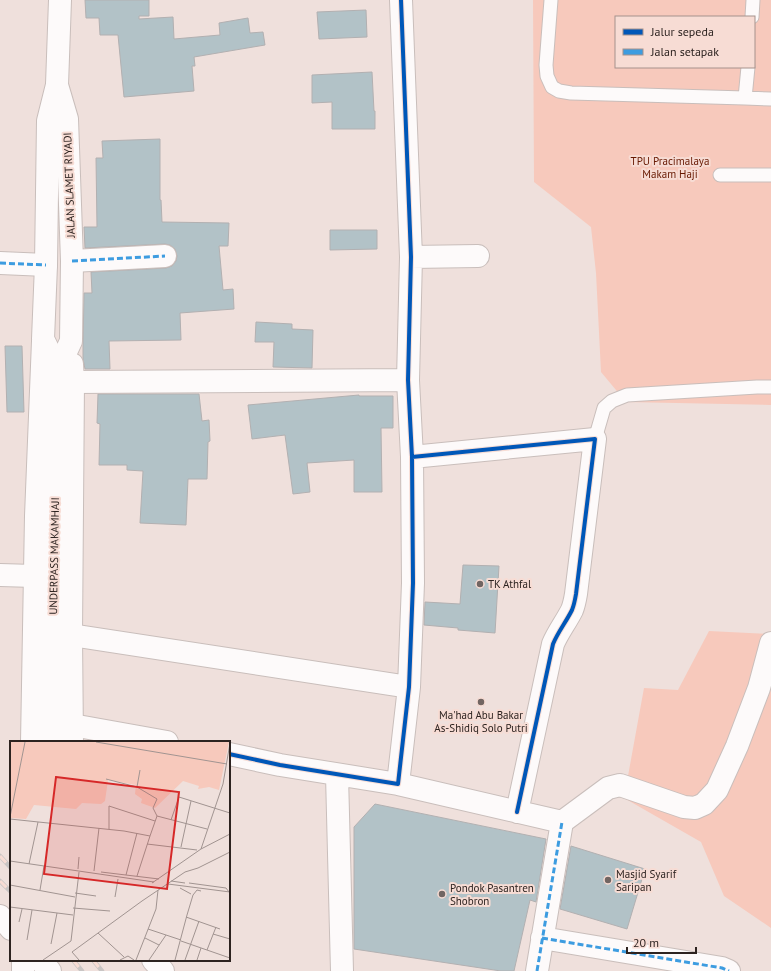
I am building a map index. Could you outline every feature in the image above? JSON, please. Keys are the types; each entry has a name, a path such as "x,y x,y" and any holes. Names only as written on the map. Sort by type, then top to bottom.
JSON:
{"street":[{"name":"JALAN SLAMET RIYADI","path":"60,0 57,85 67,119 72,261 71,341 66,376"},
{"path":"398,784 409,686 413,584 412,457 408,380 411,257 401,0"},
{"path":"32,741 34,576 46,265 48,121 57,85"},
{"path":"72,261 165,256"},
{"path":"411,257 478,256"},
{"path":"0,263 46,265"},
{"path":"43,339 66,376 72,734 154,741"},
{"path":"66,376 408,380"},
{"name":"UNDERPASS MAKAMHAJI","path":"50,741 66,376"},
{"path":"412,457 595,439 576,594 572,610 556,636 553,644 517,812"},
{"path":"0,574 34,576"},
{"path":"71,635 409,686"},
{"path":"537,971 562,822 608,788 620,785 684,807 695,808 704,804 717,790 737,746 759,688 771,643"},
{"path":"230,754 280,765 398,784 562,822"},
{"path":"337,774 342,971"},
{"path":"0,916 10,928"},
{"path":"542,938 722,968 730,971"},
{"path":"22,961 23,971"},
{"path":"41,961 50,971"},
{"path":"154,961 163,971"}],"lane":[{"path":"551,0 546,65 547,76 552,87 559,91 571,93 771,99"},
{"path":"752,16 753,0"},
{"path":"745,98 748,68"},
{"path":"720,175 771,175"},
{"path":"595,439 604,408 612,401 627,396 771,387"}],"green space":[{"name":"TPU Pracimalaya Makam Haji","path":"533,0 771,0 771,405 626,402 601,372 596,273 591,227 534,182"},
{"path":"709,631 771,634 771,928 724,896 701,842 624,798 644,688 678,690"}],"building":[{"path":"85,0 149,0 149,16 139,16 139,19 173,17 174,39 220,35 219,23 248,18 250,33 263,32 265,45 194,57 195,66 192,66 194,91 124,97 118,35 100,35 99,18 86,18"},
{"path":"366,10 367,37 319,39 317,12"},
{"path":"372,72 375,129 332,129 332,102 312,103 312,75"},
{"path":"160,139 160,200 162,222 229,223 228,246 219,246 223,290 233,289 234,309 180,313 181,340 109,341 110,369 85,369 83,359 84,293 92,293 91,272 166,268 172,266 176,261 177,256 175,249 170,245 165,244 85,248 84,227 97,227 96,158 103,158 102,141"},
{"path":"330,230 377,230 377,249 330,250"},
{"path":"256,322 292,324 292,329 313,330 312,368 273,367 274,342 255,342"},
{"path":"5,346 22,346 24,412 7,412"},
{"path":"98,394 199,394 202,421 209,420 210,441 208,442 207,479 188,479 186,525 140,523 143,471 127,470 127,465 99,465 100,424 97,423"},
{"path":"359,395 393,396 393,428 381,428 382,492 354,492 354,460 307,463 310,492 293,494 285,435 252,439 248,405"},
{"name":"TK Athfal","path":"463,565 499,566 495,633 424,625 425,602 460,604"},
{"name":"Pondok Pasantren Shobron","path":"375,804 546,839 536,902 530,900 514,971 501,971 354,949 354,827"},
{"path":"571,846 645,869 627,929 560,909"}],"railway":[{"path":"0,856 10,867"},
{"path":"0,881 10,891"},
{"path":"74,961 82,971"},
{"path":"94,961 102,971"}],"marked path":[{"path":"72,261 165,256"},
{"path":"0,263 46,265"},
{"path":"537,971 562,822"},
{"path":"542,938 722,968 729,971"}],"cycle path":[{"path":"230,754 280,765 398,784 409,687 413,583 412,457 408,380 411,257 401,0"},
{"path":"412,457 595,439 575,600 572,610 553,644 517,812"}],"place":[{"name":"TK Athfal","path":"480,584"},
{"name":"Ma'had Abu Bakar As-Shidiq Solo Putri","path":"481,702"},
{"name":"Masjid Syarif Saripan","path":"608,880"},
{"name":"Pondok Pasantren Shobron","path":"442,894"}]}
